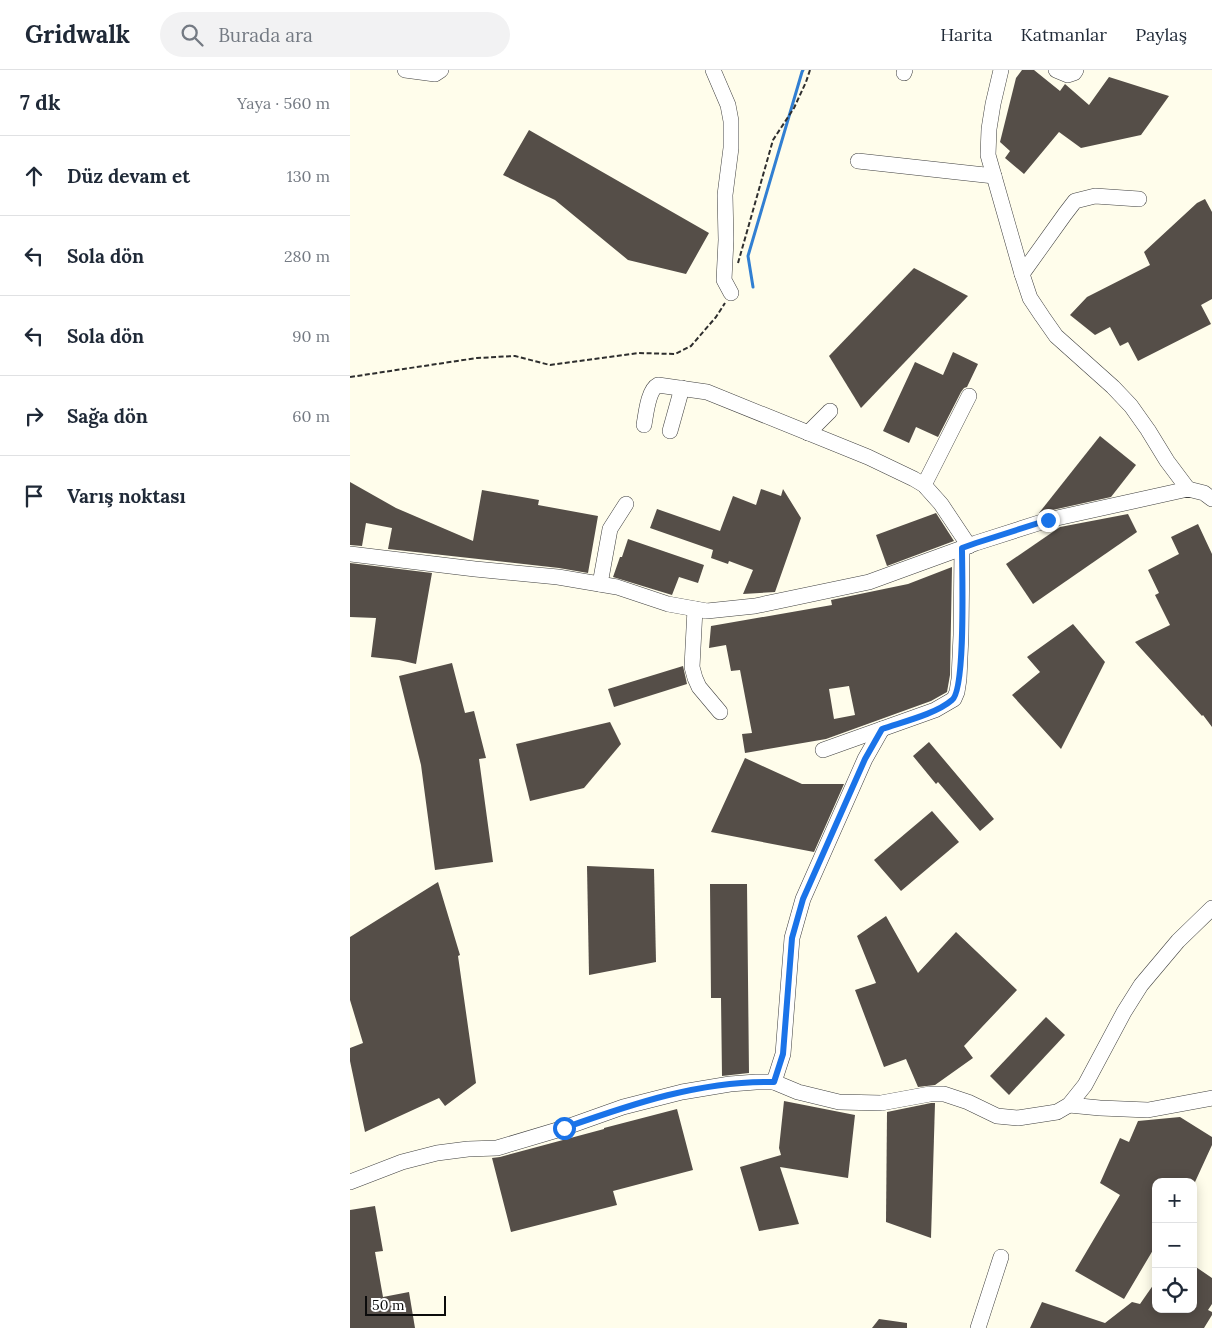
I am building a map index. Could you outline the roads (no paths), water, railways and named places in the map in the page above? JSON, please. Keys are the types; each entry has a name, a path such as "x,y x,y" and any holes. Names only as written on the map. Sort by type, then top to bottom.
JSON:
{"street":[{"path":"406,70 435,74 441,70"},
{"path":"713,70 728,105 731,121 731,148 725,195 726,240 724,280 731,293"},
{"path":"1001,70 989,129 988,155 1030,298 1056,336 1114,387 1131,406 1188,489"},
{"path":"1056,70 1068,75 1076,70"},
{"path":"858,160 994,176"},
{"path":"1022,274 1076,201 1095,196 1139,199"},
{"path":"644,425 653,387 658,385 707,392 868,457 924,485 942,504 965,547 960,670 957,692 954,699 935,710 823,750"},
{"path":"670,431 682,388"},
{"path":"924,485 969,396"},
{"path":"808,433 830,411"},
{"path":"350,554 558,577 617,587 668,604 707,611 755,606 869,582 976,543 1048,520 1188,489 1204,493 1212,499"},
{"path":"600,584 610,529 626,504"},
{"path":"695,609 692,667 699,687 720,712"},
{"path":"774,1082 783,1054 792,938 803,899 865,759 882,729"},
{"path":"350,1182 402,1162 438,1153 497,1148 564,1128 623,1107 682,1092 730,1084 774,1082 798,1092 839,1102 881,1103 930,1094 944,1094 968,1102 997,1116 1018,1118 1057,1112 1070,1105 1085,1086 1120,1019 1141,986 1178,941 1212,908"},
{"path":"1070,1105 1148,1110 1212,1098"},
{"path":"978,1328 1001,1257"}],"waterway":[{"path":"753,287 748,256 803,70"}]}
